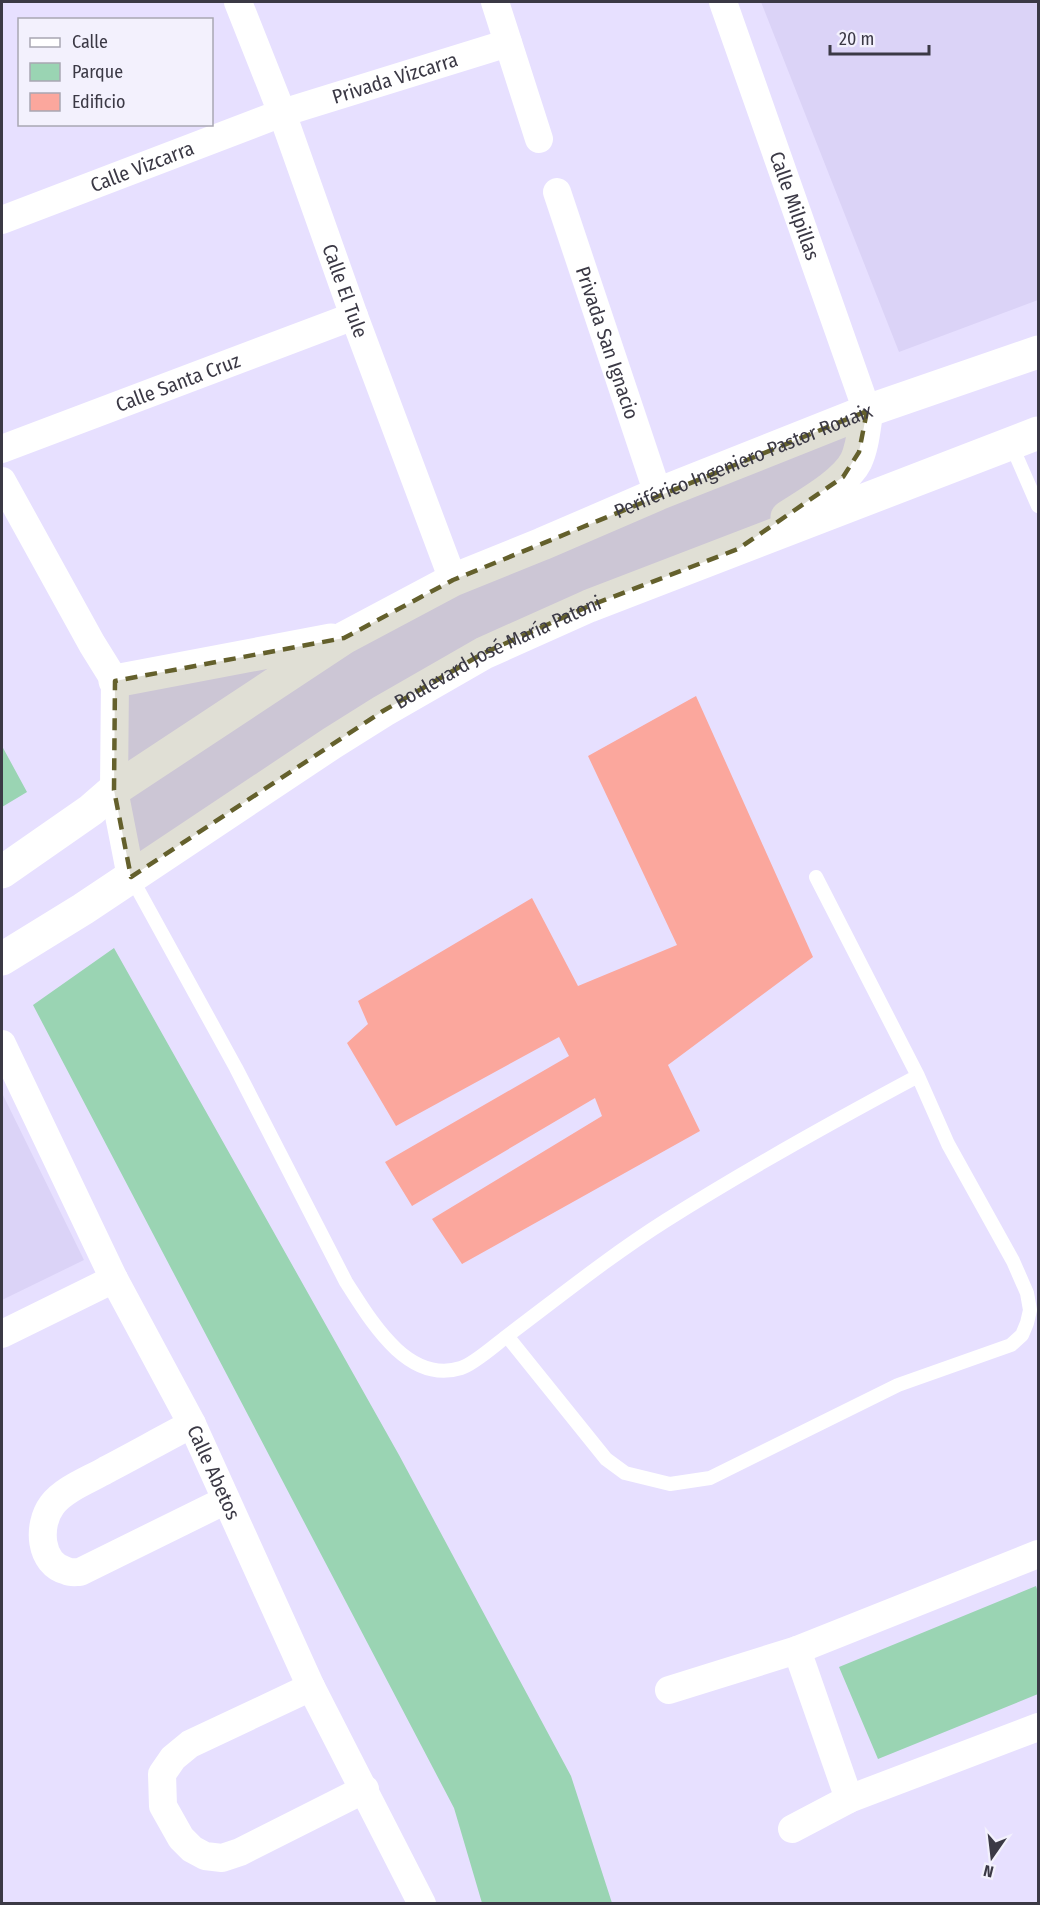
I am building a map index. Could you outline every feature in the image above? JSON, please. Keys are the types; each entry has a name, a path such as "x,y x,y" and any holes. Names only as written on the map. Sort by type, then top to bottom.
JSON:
{"main road":[{"name":"Periférico Ingeniero Pastor Rouaix","path":"453,580 658,494 867,411 1038,352"},
{"path":"738,549 807,504 843,477 855,464 867,411"},
{"name":"Boulevard José María Patoni","path":"2,959 84,909 383,711 484,653 589,606 1025,439"},
{"path":"2,872 91,810 114,790 344,638 453,580"},
{"path":"115,681 344,638"}],"street":[{"name":"Calle El Tule","path":"238,2 282,113 354,316 453,580"},
{"path":"495,2 539,139"},
{"name":"Calle Milpillas","path":"723,2 867,411"},
{"name":"Privada Vizcarra","path":"282,113 508,42"},
{"name":"Calle Vizcarra","path":"2,220 282,113"},
{"name":"Privada San Ignacio","path":"557,192 658,494"},
{"name":"Calle Santa Cruz","path":"2,449 354,316"},
{"path":"2,482 115,681 114,790 131,877"},
{"name":"Calle Abetos","path":"2,1044 114,1279 192,1424 312,1687 422,1904"},
{"path":"2,1334 114,1279"},
{"path":"192,1424 71,1489 52,1504 45,1520 43,1537 46,1554 54,1565 67,1572 81,1572 226,1500"},
{"path":"669,1690 797,1650 1038,1554"},
{"path":"797,1650 849,1799"},
{"path":"312,1687 190,1744 173,1758 162,1774 163,1806 181,1838 192,1849 205,1857 222,1858 240,1852 365,1789"},
{"path":"792,1829 849,1799 1038,1728"}],"lane":[{"path":"1025,439 1038,506"},
{"path":"131,877 236,1068 346,1282 367,1314 405,1356 420,1366 436,1371 463,1368 664,1222 829,1124 918,1076"},
{"path":"507,1336 606,1459 625,1473 670,1484 710,1478 898,1385 1011,1346 1022,1335 1030,1310 1027,1293 948,1144 918,1076 816,877"}],"highlighted area":[{"path":"867,411 859,452 843,477 738,549 589,606 484,653 383,711 131,877 114,790 115,681 344,638 453,580"}],"shaded area":[{"path":"761,2 1038,2 1038,300 899,352"},
{"path":"2,1093 84,1260 2,1300"}],"green space":[{"path":"2,746 27,792 2,807"},
{"path":"114,948 399,1455 571,1776 612,1903 482,1903 454,1808 33,1005"},
{"path":"1036,1586 1038,1592 1038,1694 878,1759 839,1667"}],"building":[{"path":"696,696 813,957 668,1065 700,1131 462,1264 432,1219 602,1116 595,1098 412,1206 385,1162 569,1056 559,1037 396,1126 347,1043 368,1024 358,1001 532,898 578,986 677,945 588,756"}]}
